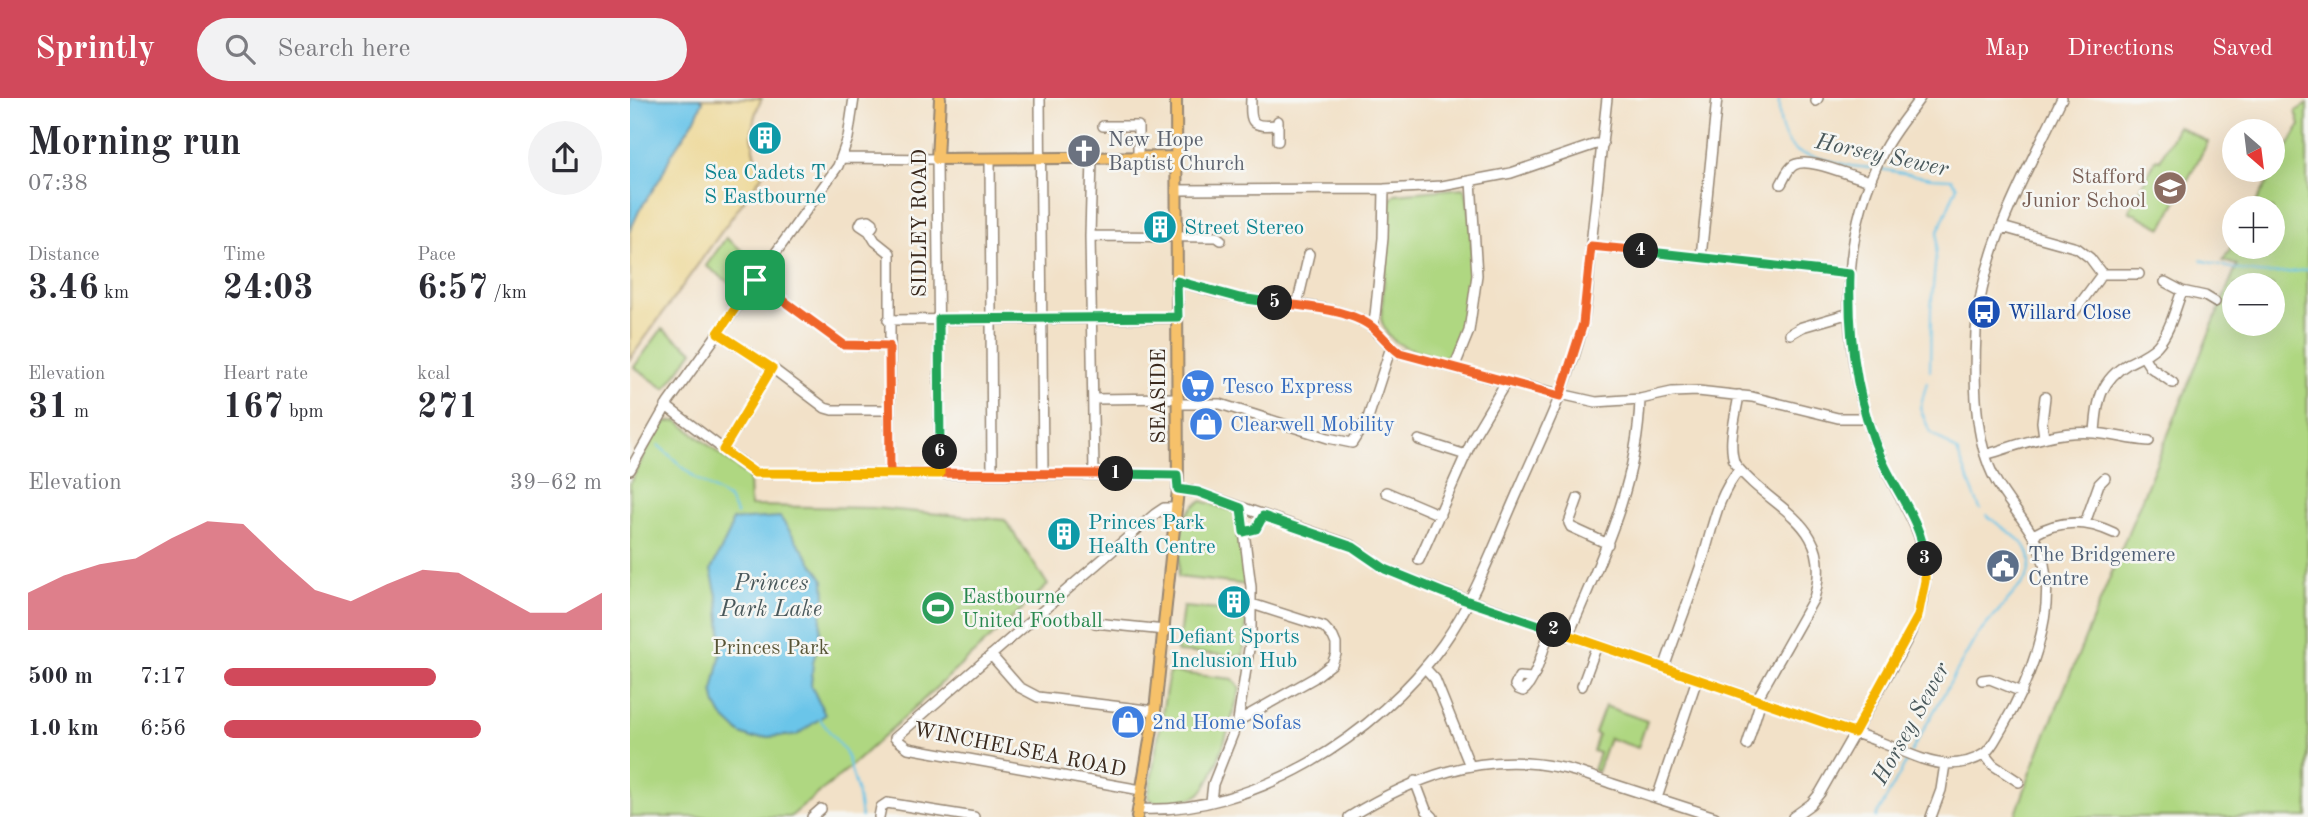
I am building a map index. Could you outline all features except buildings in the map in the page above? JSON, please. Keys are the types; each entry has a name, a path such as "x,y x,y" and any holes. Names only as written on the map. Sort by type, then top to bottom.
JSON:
{"main road":[{"name":"SIDLEY ROAD","path":"937,159 940,98"},
{"name":"SEASIDE","path":"1138,813 1155,711 1177,508 1176,98"},
{"path":"937,159 1175,157"}],"street":[{"path":"630,470 636,455 666,406 842,158 854,98"},
{"path":"1040,98 1043,474"},
{"path":"1251,98 1250,116 1255,124 1259,126 1278,122 1278,141"},
{"path":"1138,813 1211,801 1273,781 1303,767 1336,748 1396,698 1444,643 1469,601 1560,396 1583,324 1607,98"},
{"path":"1701,257 1717,98"},
{"path":"1793,817 1811,804 1820,793 1910,633 1923,599 1925,581 1921,537 1883,463 1866,418 1856,374 1850,313 1850,274 1860,216 1872,178 1895,131 1920,98"},
{"path":"1178,489 1198,492 1353,547 1385,569 1469,601 1915,755 1945,764 1959,763 1984,754 1993,744 2022,692 2039,640 2046,597 2044,562 2034,535 1999,486 1985,455 1978,417 1976,334 1988,266 2002,227 2062,98"},
{"path":"1102,126 1138,126 1139,157"},
{"path":"1176,190 1384,189 1442,186 1511,173 1602,144"},
{"path":"842,158 937,159"},
{"path":"1092,158 1090,236 1094,474"},
{"name":"SIDLEY ROAD","path":"937,159 940,474"},
{"path":"990,159 992,474"},
{"path":"1781,184 1789,169 1800,163 1872,178"},
{"path":"1454,368 1469,331 1477,275 1471,181"},
{"path":"1372,327 1379,277 1384,189"},
{"path":"2002,227 2077,248 2090,258 2102,275"},
{"path":"869,231 875,242 890,253 890,473"},
{"path":"1090,236 1217,236 1221,240"},
{"path":"1591,246 1850,274"},
{"path":"1297,305 1309,254"},
{"path":"2102,275 2139,274"},
{"path":"2074,312 2102,275"},
{"path":"755,280 844,345 889,346"},
{"path":"1177,281 1240,298 1297,305 1352,317 1372,327 1400,353 1560,396 1597,402 1698,391 1739,395 1838,418 1866,418"},
{"path":"2165,282 2215,302"},
{"path":"2095,433 2102,389 2116,372 2143,356 2162,340 2182,291"},
{"path":"1790,334 1802,327 1850,313"},
{"path":"888,320 1178,317"},
{"path":"718,333 772,368 825,408 890,410"},
{"path":"1093,399 1220,404 1352,443 1368,418 1391,347"},
{"path":"2143,356 2150,367 2173,383"},
{"path":"723,450 772,368"},
{"path":"1419,560 1475,434 1506,382"},
{"path":"1739,395 1733,459 1739,470 1801,523 1812,542 1818,582 1814,598 1759,700 1747,745"},
{"path":"2043,437 2045,397"},
{"path":"1568,635 1621,509 1635,454 1640,399"},
{"path":"666,406 755,473 1177,475"},
{"path":"1985,455 2043,437 2095,433 2149,441"},
{"path":"1419,440 1466,455"},
{"path":"1664,668 1702,562 1720,500 1728,483 1739,470"},
{"path":"2085,523 2099,484 2105,478"},
{"path":"1386,492 1440,514"},
{"path":"1578,499 1569,523 1571,527 1608,544"},
{"path":"1155,711 1038,696 1019,687 991,655 1155,514 1164,508 1177,508"},
{"path":"1211,801 1213,784 1238,721 1251,636 1252,604 1241,508"},
{"path":"1244,532 1256,529 1263,516"},
{"path":"2034,535 2050,526 2085,523 2114,533"},
{"path":"1238,721 1314,677 1332,664 1336,654 1334,637 1324,627 1252,604"},
{"path":"1095,623 1165,630"},
{"path":"1532,678 1550,629"},
{"path":"1582,686 1597,645"},
{"name":"WINCHELSEA ROAD","path":"991,655 895,738 908,748 1141,790"},
{"path":"1424,668 1435,679 1470,766"},
{"path":"1657,798 1697,679"},
{"path":"1982,680 1990,679 2022,692"},
{"path":"1984,754 1993,765 2019,782"},
{"path":"1349,817 1415,781 1470,766 1521,763 1559,767 1715,817"},
{"path":"1931,817 1941,790 1945,764"},
{"path":"1415,781 1426,810 1433,817"},
{"path":"879,817 881,807 887,803 935,814 974,817"},
{"path":"812,817 821,809"}],"green space":[{"path":"2307,104 2308,817 2015,817 2035,761 2222,302 2222,336 2285,336 2285,273 2234,273 2237,265 2223,261 2285,259 2285,196 2260,196 2268,182 2286,182 2286,150 2300,125 2296,111"},
{"path":"2178,126 2208,142 2162,228 2129,211 2156,159 2160,160"},
{"path":"1465,189 1471,225 1470,303 1459,344 1450,355 1437,357 1397,343 1386,331 1381,319 1390,200 1395,194"},
{"path":"726,238 757,262 737,288 706,266"},
{"path":"662,329 693,351 665,389 634,367"},
{"name":"Princes Park","path":"678,421 749,477 750,506 874,508 1005,520 1048,585 849,768 790,817 630,817 630,483 653,437 665,422"},
{"path":"1202,501 1234,511 1248,585 1178,577 1183,524 1193,506"},
{"path":"1183,607 1248,612 1243,656 1177,652"},
{"path":"1169,672 1233,679 1240,689 1223,746 1204,788 1198,795 1188,799 1156,803 1148,798"},
{"path":"1605,706 1647,721 1638,748 1609,738 1597,772 1593,770 1599,753 1593,751 1598,735 1595,733"}],"sand":[{"path":"640,98 762,98 754,118 752,136 755,155 763,174 630,359 630,121"}],"water":[{"path":"630,98 700,98 703,101 630,231"},
{"name":"Princes Park Lake","path":"780,517 824,580 825,599 811,685 825,715 797,735 751,738 741,734 722,716 716,705 713,691 721,653 721,631 711,570 730,531 732,520"}],"waterway":[{"name":"Horsey Sewer","path":"1779,98 1782,129 1794,149 1800,153 1851,166 1871,168"},
{"name":"Horsey Sewer","path":"1880,169 1951,179 1957,186 1938,232 1931,309 1930,371"},
{"path":"2201,260 2265,273 2308,269"},
{"name":"Horsey Sewer","path":"1927,382 1920,408 1930,432 1957,451 1980,509"},
{"path":"658,445 695,478 729,499 737,515"},
{"name":"Horsey Sewer","path":"1911,752 1976,637 2026,579 2030,566 2026,548 1987,515"},
{"path":"819,718 846,753 857,790 861,817"},
{"name":"Horsey Sewer","path":"1876,817 1909,757"}],"place":[{"name":"Sea Cadets T S Eastbourne","path":"765,138"},
{"name":"New Hope Baptist Church","path":"1084,151"},
{"name":"Stafford Junior School","path":"2170,188"},
{"name":"Street Stereo","path":"1160,227"},
{"name":"Willard Close","path":"1984,312"},
{"name":"Tesco Express","path":"1198,386"},
{"name":"Clearwell Mobility","path":"1206,424"},
{"name":"Princes Park Health Centre","path":"1064,534"},
{"name":"The Bridgemere Centre","path":"2003,566"},
{"name":"Defiant Sports Inclusion Hub","path":"1234,602"},
{"name":"Eastbourne United Football","path":"938,608"},
{"name":"2nd Home Sofas","path":"1128,722"}],"route":[{"path":"755,280 718,333 772,368 723,450 755,473 940,474 939,319 1178,317 1177,281 1240,298 1325,310 1352,317 1372,327 1400,353 1560,396 1583,324 1591,246 1850,274 1851,334 1859,392 1883,463 1921,537 1925,566 1923,599 1910,633 1854,733 1444,593 1385,569 1363,551 1263,516 1256,529 1244,532 1241,508 1198,492 1178,489 1177,475 940,474 890,473 889,346 844,345 755,280"}]}
